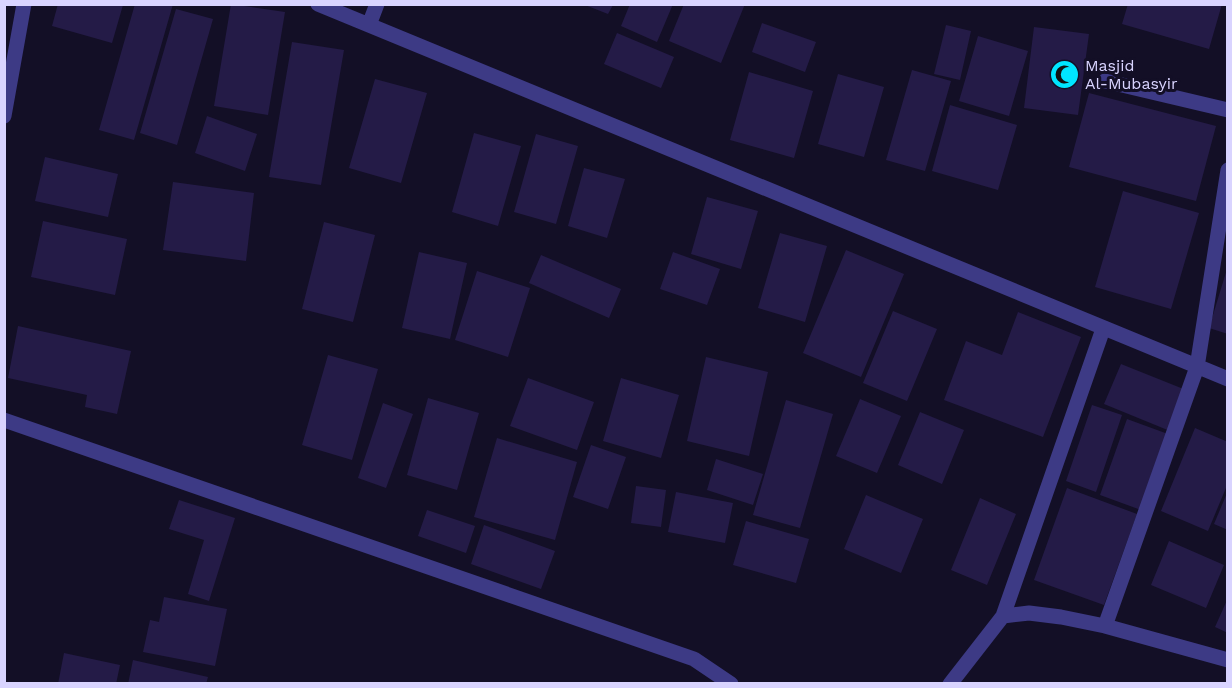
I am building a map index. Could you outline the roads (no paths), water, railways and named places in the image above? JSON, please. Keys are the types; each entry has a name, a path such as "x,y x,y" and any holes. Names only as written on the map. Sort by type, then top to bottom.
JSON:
{"street":[{"path":"4,116 24,4"},
{"path":"318,4 1227,380"},
{"path":"369,25 377,4"},
{"path":"1105,81 1227,110"},
{"path":"1105,626 1197,367 1227,170"},
{"path":"950,684 1003,616 1103,329"},
{"path":"4,420 694,659 731,684"},
{"path":"1003,616 1029,613 1105,626 1227,660"}],"place":[{"name":"Masjid Al-Mubasyir","path":"1064,74"}]}
